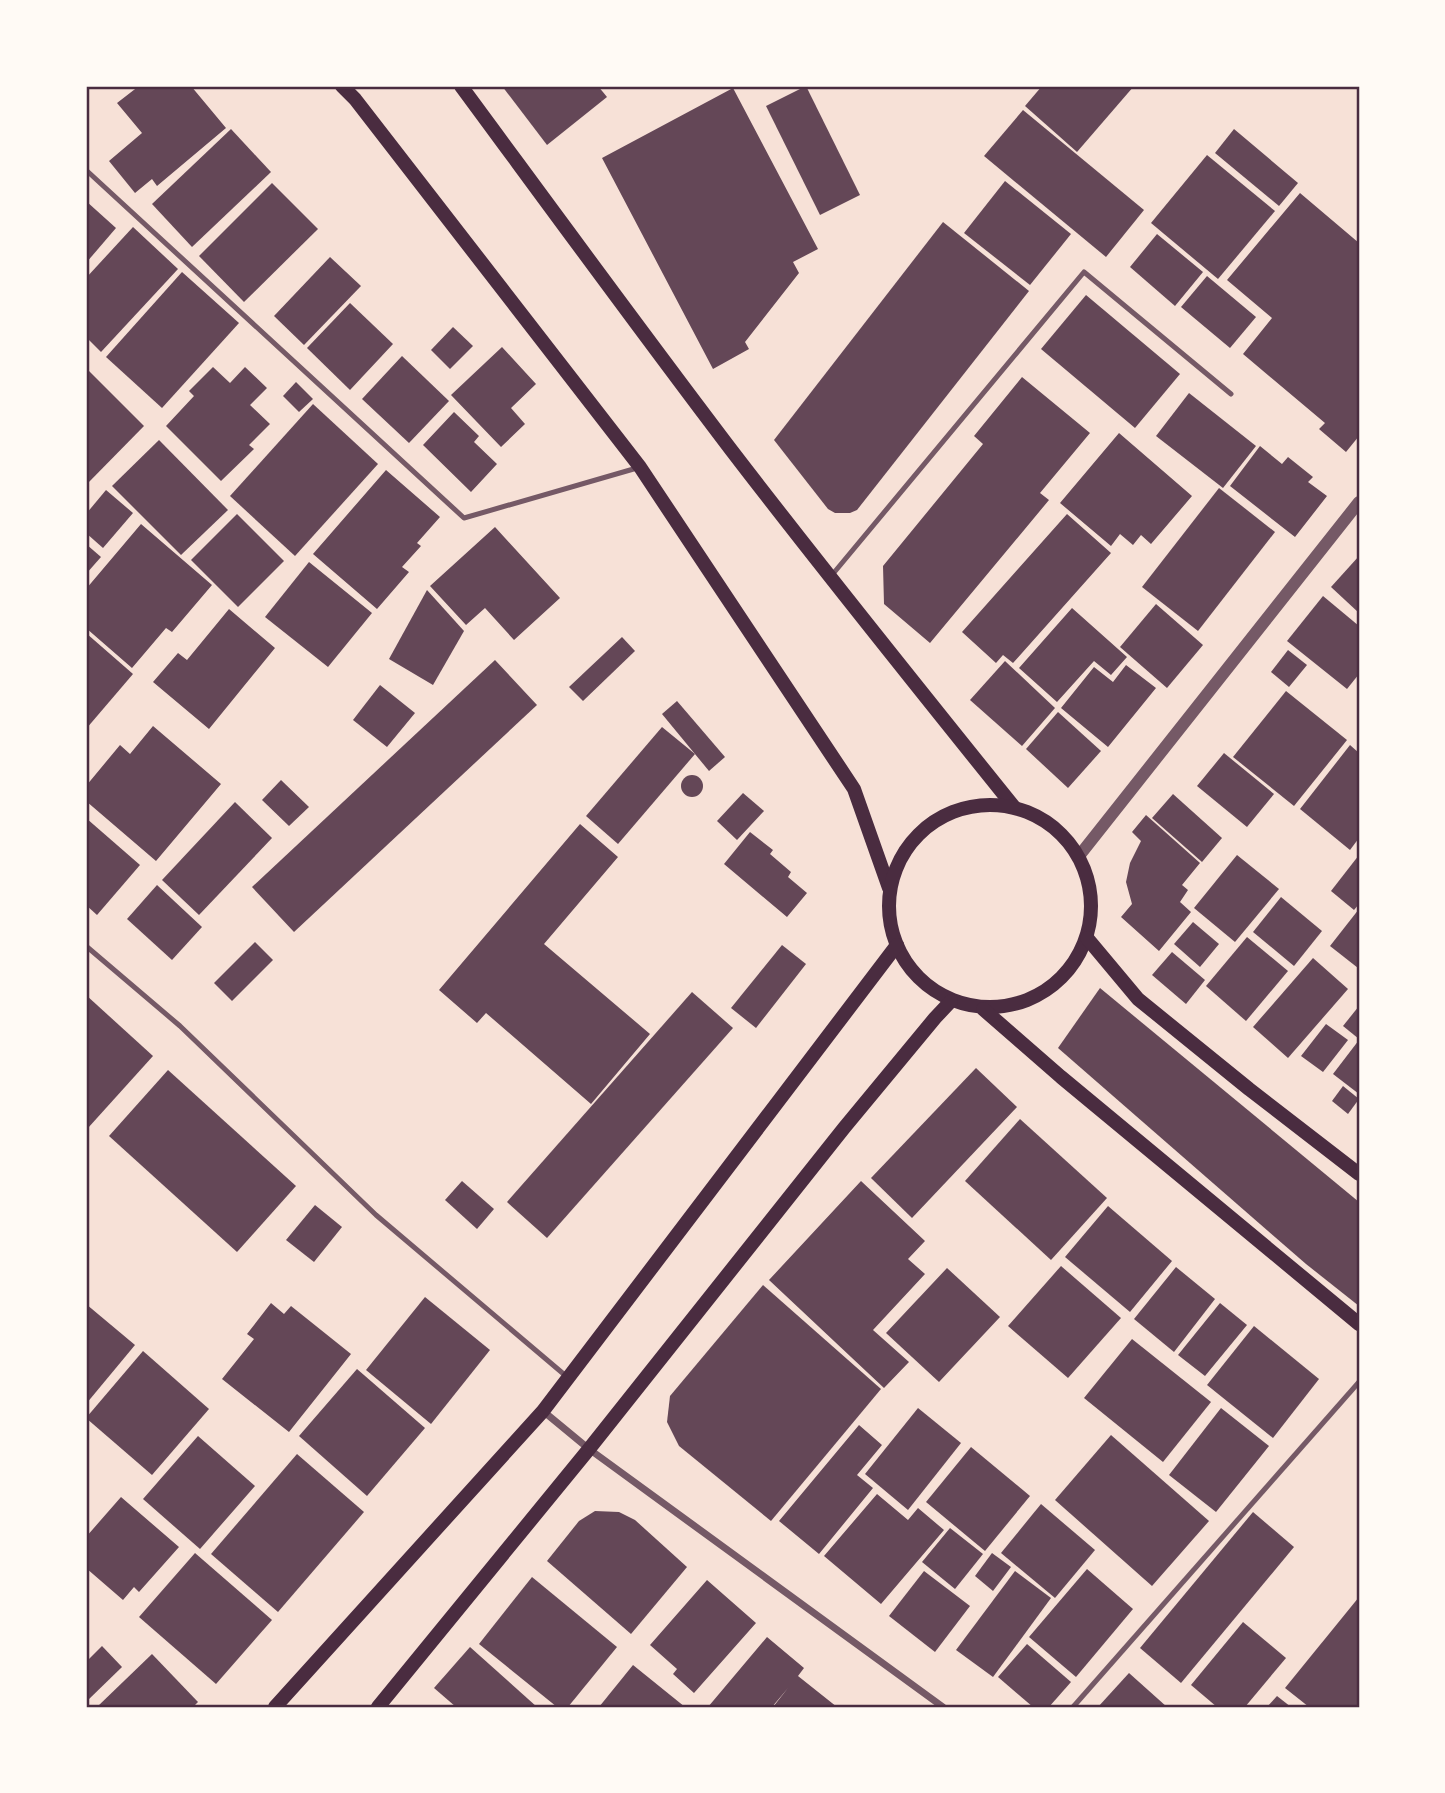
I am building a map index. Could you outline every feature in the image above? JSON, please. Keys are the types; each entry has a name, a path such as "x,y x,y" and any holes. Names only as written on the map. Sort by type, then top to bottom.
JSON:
{"main road":[{"path":"342,86 355,99 640,467 854,789 889,888 890,925 897,945 902,957 922,983 951,1001 983,1009 1017,1005 1047,992 1071,969 1087,938 1092,905 1087,872 1079,856 1070,842 1045,820 1014,807 980,804 948,813 920,832 900,859 889,888"},
{"path":"461,86 830,578 1014,807"},
{"path":"1087,938 1138,999 1359,1174"},
{"path":"275,1707 542,1411 897,945"},
{"path":"378,1707 589,1449 844,1128 951,1001"},
{"path":"983,1009 1359,1324"}],"street":[{"path":"1079,856 1359,502"},
{"path":"542,1411 589,1449 943,1707"}],"lane":[{"path":"86,170 464,517 640,467"},
{"path":"830,578 1084,272 1231,394"},
{"path":"86,946 180,1026 376,1215 568,1378"},
{"path":"1073,1707 1359,1382"}],"building":[{"path":"139,86 191,86 226,128 157,186 152,179 135,193 109,161 142,133 117,103"},
{"path":"502,86 598,86 607,97 547,145"},
{"path":"806,86 860,195 820,215 766,106"},
{"path":"1042,86 1134,86 1077,152 1025,106"},
{"path":"733,88 818,249 793,262 799,273 745,342 749,349 713,369 602,158"},
{"path":"1023,110 1144,210 1106,257 984,156"},
{"path":"231,129 271,172 192,247 152,204"},
{"path":"1234,129 1298,183 1279,206 1215,153"},
{"path":"1207,155 1275,211 1218,279 1151,223"},
{"path":"1005,181 1071,234 1030,285 964,233"},
{"path":"272,183 318,229 244,302 199,256"},
{"path":"1300,193 1359,243 1359,436 1346,452 1319,429 1325,423 1243,354 1272,318 1227,280"},
{"path":"86,201 116,228 86,263"},
{"path":"943,222 1029,291 857,510 835,513 828,509 774,440"},
{"path":"133,227 178,269 101,352 86,337 86,278"},
{"path":"1157,234 1203,272 1175,306 1130,267"},
{"path":"330,257 361,286 304,345 274,316"},
{"path":"182,272 239,323 162,408 106,357"},
{"path":"1207,276 1256,317 1230,348 1181,307"},
{"path":"1086,295 1180,374 1135,428 1041,349"},
{"path":"350,303 393,344 350,390 307,348"},
{"path":"453,327 473,346 450,369 431,350"},
{"path":"502,347 536,384 511,408 525,424 501,447 451,395"},
{"path":"402,356 449,401 409,443 362,399"},
{"path":"213,367 230,383 245,367 267,388 250,405 270,424 249,445 254,449 221,481 166,426 194,396 189,391"},
{"path":"86,368 144,426 87,484 86,483"},
{"path":"1022,377 1090,433 1040,493 1049,500 930,643 884,604 883,566 983,444 974,436"},
{"path":"296,382 313,399 299,412 283,396"},
{"path":"1189,393 1256,446 1223,488 1156,436"},
{"path":"313,404 378,464 295,556 230,496"},
{"path":"454,412 479,436 474,442 497,464 471,492 423,445"},
{"path":"1119,433 1192,496 1151,544 1141,535 1133,545 1120,534 1111,546 1060,503"},
{"path":"159,440 228,510 181,555 112,486"},
{"path":"1260,446 1282,464 1288,457 1313,477 1308,482 1327,496 1295,537 1230,486"},
{"path":"386,470 440,517 417,543 421,546 402,567 409,572 377,609 313,554"},
{"path":"1219,488 1275,532 1198,631 1142,587"},
{"path":"106,490 133,513 103,548 86,533 86,514"},
{"path":"237,514 284,561 238,607 191,560"},
{"path":"1067,514 1111,553 1013,663 1003,655 996,663 962,632"},
{"path":"141,524 212,585 172,632 166,628 132,668 86,628 86,589"},
{"path":"495,527 560,598 514,640 485,608 466,625 430,586"},
{"path":"86,544 101,557 86,574"},
{"path":"1359,556 1359,613 1331,587"},
{"path":"309,562 372,613 328,667 265,617"},
{"path":"427,590 464,631 433,685 389,659"},
{"path":"1323,596 1359,626 1359,674 1347,689 1287,641"},
{"path":"1156,604 1203,645 1167,688 1120,647"},
{"path":"1072,608 1127,657 1111,675 1094,661 1057,702 1019,668"},
{"path":"229,609 275,648 209,729 153,682 178,653 187,660"},
{"path":"86,633 133,674 86,729"},
{"path":"622,637 635,651 583,701 569,687"},
{"path":"1288,650 1307,665 1289,687 1271,672"},
{"path":"495,660 537,705 294,932 252,887"},
{"path":"1005,661 1055,708 1022,746 970,700"},
{"path":"1126,665 1156,688 1108,747 1061,708 1094,667 1113,682"},
{"path":"380,685 415,713 387,747 353,720"},
{"path":"1286,691 1347,740 1294,806 1233,757"},
{"path":"677,701 725,757 709,771 662,714"},
{"path":"1058,712 1101,751 1068,788 1026,749"},
{"path":"153,726 221,784 156,861 86,801 86,786 120,745 130,754"},
{"path":"662,727 695,754 618,844 586,816"},
{"path":"1350,745 1359,753 1359,838 1350,850 1300,809"},
{"path":"1224,753 1274,794 1247,827 1197,786"},
{"path":"688,775 696,775 703,782 703,790 696,797 688,797 681,790 681,782"},
{"path":"281,780 309,807 289,826 262,800"},
{"path":"743,793 764,811 737,840 717,821"},
{"path":"1173,794 1222,838 1202,862 1152,818"},
{"path":"235,802 272,838 199,915 162,880"},
{"path":"1146,815 1200,863 1182,885 1188,890 1180,902 1191,912 1159,951 1121,917 1132,904 1126,882 1130,863 1141,841 1132,832"},
{"path":"86,818 140,865 97,915 86,905"},
{"path":"580,824 618,857 544,944 650,1034 591,1104 486,1013 477,1023 439,990"},
{"path":"750,832 773,850 770,854 791,872 788,877 807,893 787,917 724,864"},
{"path":"1237,855 1279,889 1235,942 1194,908"},
{"path":"1359,855 1359,904 1354,910 1331,891"},
{"path":"157,885 202,927 172,960 127,919"},
{"path":"1281,897 1322,931 1294,966 1253,932"},
{"path":"1359,909 1359,966 1358,968 1330,946"},
{"path":"1193,922 1219,944 1200,967 1174,944"},
{"path":"1247,937 1288,971 1246,1021 1206,986"},
{"path":"255,942 273,960 232,1001 214,983"},
{"path":"782,945 806,964 756,1028 731,1008"},
{"path":"1172,952 1205,980 1186,1004 1152,975"},
{"path":"1313,958 1348,989 1288,1058 1253,1027"},
{"path":"1100,988 1359,1202 1359,1306 1306,1264 1058,1048"},
{"path":"692,992 733,1028 547,1238 507,1202"},
{"path":"86,995 153,1056 88,1128 86,1126"},
{"path":"1359,1006 1359,1039 1343,1026"},
{"path":"1326,1024 1348,1040 1323,1072 1301,1056"},
{"path":"1359,1040 1359,1094 1333,1074"},
{"path":"976,1068 1017,1107 912,1218 871,1178"},
{"path":"168,1070 296,1186 237,1252 109,1136"},
{"path":"1343,1086 1359,1099 1348,1114 1332,1101"},
{"path":"1020,1119 1107,1198 1051,1260 965,1181"},
{"path":"462,1181 494,1209 477,1229 445,1200"},
{"path":"861,1181 925,1241 908,1259 925,1274 873,1330 909,1362 884,1388 769,1280"},
{"path":"315,1205 342,1227 314,1262 286,1240"},
{"path":"1108,1206 1172,1261 1130,1312 1065,1257"},
{"path":"1061,1266 1121,1318 1068,1378 1008,1326"},
{"path":"1176,1267 1215,1299 1174,1352 1134,1319"},
{"path":"947,1268 1000,1317 939,1382 886,1333"},
{"path":"763,1285 881,1389 771,1521 679,1446 667,1422 670,1396"},
{"path":"425,1297 490,1350 431,1424 366,1370"},
{"path":"271,1303 284,1314 291,1306 351,1354 289,1432 222,1379 254,1339 247,1334"},
{"path":"1220,1303 1247,1325 1205,1376 1178,1355"},
{"path":"86,1304 135,1345 86,1404"},
{"path":"1254,1326 1319,1379 1273,1438 1207,1385"},
{"path":"1132,1339 1211,1402 1163,1462 1084,1398"},
{"path":"143,1351 209,1409 152,1475 86,1418"},
{"path":"357,1369 425,1428 367,1496 299,1436"},
{"path":"918,1408 961,1443 908,1510 865,1474"},
{"path":"1221,1408 1269,1446 1216,1512 1169,1475"},
{"path":"859,1425 882,1445 857,1475 873,1488 819,1554 779,1521"},
{"path":"1111,1435 1209,1521 1152,1586 1055,1500"},
{"path":"198,1436 255,1486 200,1549 143,1499"},
{"path":"971,1447 1030,1496 985,1551 926,1502"},
{"path":"297,1454 364,1512 278,1612 211,1554"},
{"path":"877,1494 908,1520 918,1508 944,1530 881,1604 824,1556"},
{"path":"121,1497 179,1547 139,1592 134,1587 123,1600 86,1568 86,1537"},
{"path":"1041,1504 1095,1550 1055,1598 1001,1553"},
{"path":"595,1511 619,1512 635,1520 687,1567 631,1634 547,1561 579,1521"},
{"path":"1253,1512 1294,1547 1181,1683 1140,1648"},
{"path":"950,1528 983,1554 955,1589 922,1562"},
{"path":"195,1553 272,1620 216,1684 139,1617"},
{"path":"992,1553 1011,1567 993,1591 975,1576"},
{"path":"1087,1569 1133,1609 1076,1677 1029,1637"},
{"path":"924,1571 970,1606 935,1652 889,1616"},
{"path":"1015,1571 1051,1598 993,1677 956,1650"},
{"path":"532,1577 617,1647 568,1707 557,1707 479,1644"},
{"path":"707,1580 756,1623 694,1693 673,1674 677,1669 650,1645"},
{"path":"1359,1597 1359,1707 1309,1707 1285,1688"},
{"path":"1243,1622 1286,1658 1245,1707 1217,1707 1191,1685"},
{"path":"767,1637 804,1668 798,1676 837,1707 773,1707 788,1688 772,1707 708,1707"},
{"path":"1027,1644 1071,1682 1049,1707 1033,1707 998,1677"},
{"path":"102,1646 122,1667 86,1702 86,1662"},
{"path":"470,1647 537,1707 456,1707 434,1688"},
{"path":"152,1654 198,1702 193,1707 97,1707"},
{"path":"633,1665 685,1707 599,1707"},
{"path":"1129,1673 1167,1707 1098,1707"},
{"path":"1277,1696 1291,1707 1267,1707"}]}
